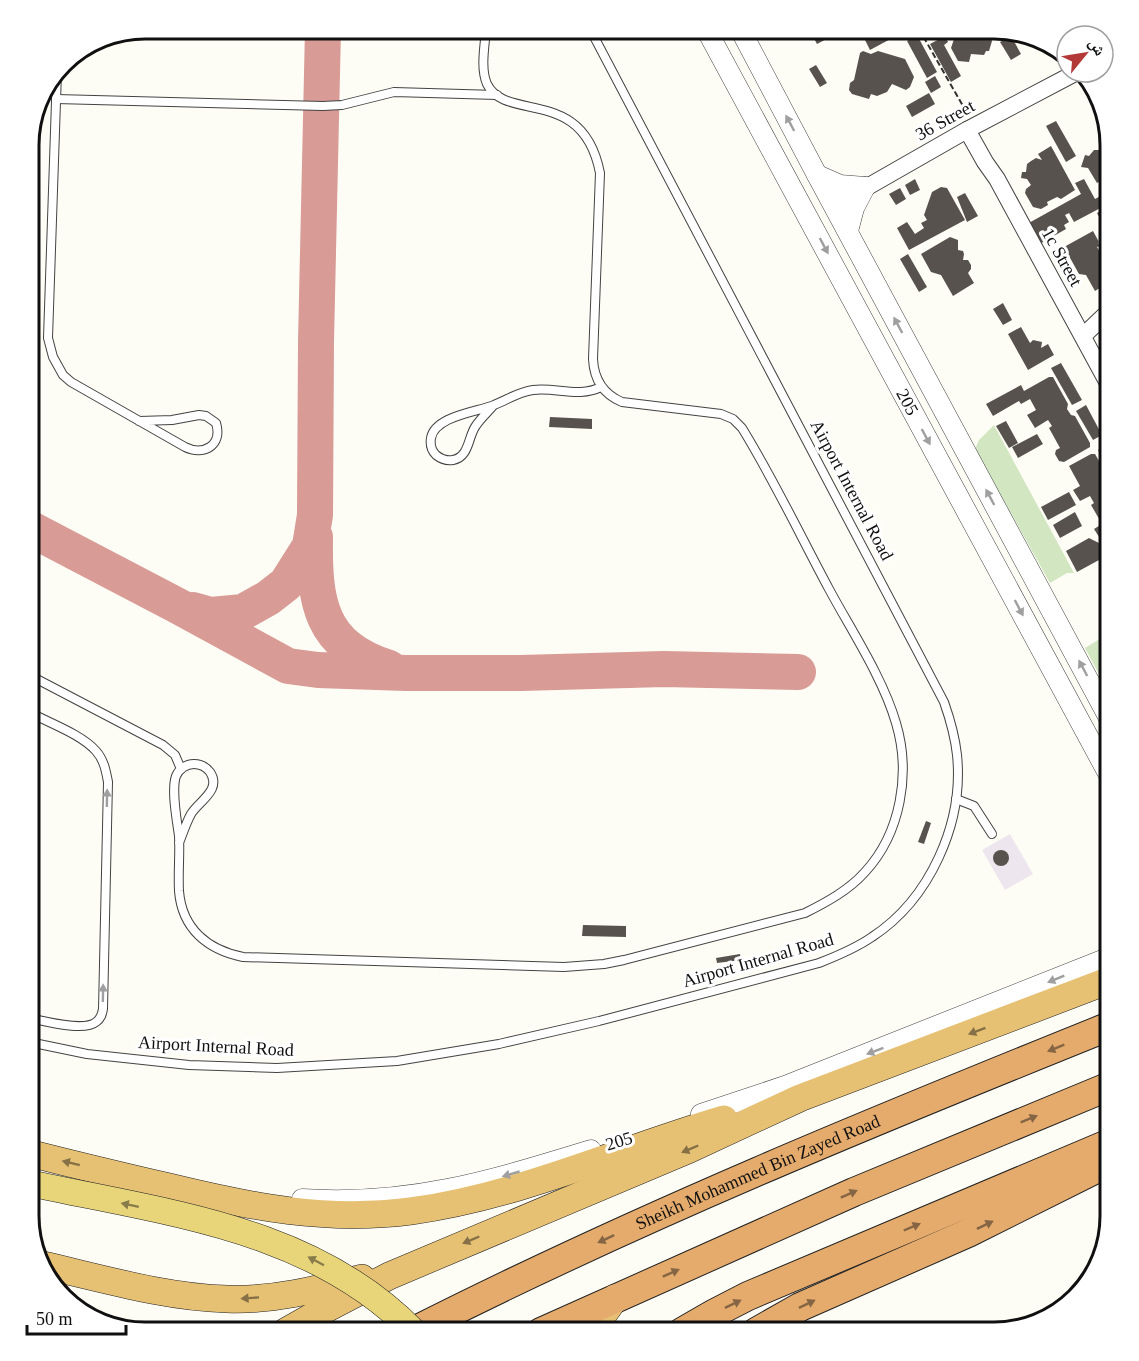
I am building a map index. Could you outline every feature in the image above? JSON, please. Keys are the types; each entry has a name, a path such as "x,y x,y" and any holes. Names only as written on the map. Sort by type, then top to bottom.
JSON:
{"highway":[{"path":"303,1322 355,1293 429,1258 690,1149 800,1098 1100,984"},
{"name":"Sheikh Mohammed Bin Zayed Road","path":"433,1322 704,1194 1100,1030"},
{"path":"563,1322 864,1188 1100,1090"},
{"path":"39,1156 240,1204 283,1211 346,1214 392,1213 493,1195 695,1127 800,1098"},
{"path":"699,1322 748,1296 1100,1147"},
{"path":"774,1322 808,1303 968,1233 1100,1167"},
{"path":"52,1267 178,1294 229,1299 279,1296 327,1287 429,1258"},
{"path":"595,1322 615,1298"}],"main road":[{"path":"39,1186 212,1223 276,1242 348,1279 402,1322"}],"street":[{"name":"205","path":"711,39 1100,758"},
{"name":"205","path":"745,39 1100,701"},
{"name":"36 Street","path":"834,206 971,128 1055,84"},
{"path":"743,97 772,128 816,207 824,210 834,206"},
{"name":"1c Street","path":"971,128 985,162 997,179 1100,368"},
{"path":"817,175 840,185 865,187 854,208 848,231"},
{"path":"1080,330 1100,318"},
{"name":"205","path":"104,1172 141,1172 270,1195 324,1200 400,1198 452,1190 537,1167 785,1086 1100,961"}],"lane":[{"path":"179,843 189,816 212,790 211,774 205,767 197,764 181,769 175,781 179,891 188,922 198,936 227,953 243,957 564,967 604,964 805,913 828,902 865,872 891,831 898,808 903,764 896,722 877,677 749,440 733,419 722,414 622,402 601,387 596,377 593,359 600,172 597,159 584,134 562,116 549,110 510,101 497,95 488,86 485,76 486,39"},
{"name":"Airport Internal Road","path":"39,1044 87,1054 189,1065 277,1068 397,1060 498,1044 779,975 819,963 848,951 874,936 897,917 934,869 950,830 958,774 954,737 944,702 595,39"},
{"path":"56,87 48,338 57,367 71,382 139,421 191,450 206,450 216,441 218,435 216,423 206,416 139,421"},
{"path":"56,99 323,106 342,105 402,92 497,95"},
{"path":"493,406 476,426 462,455 448,460 440,458 433,452 430,443 431,434 437,427 455,417 493,406 532,390 583,392 601,387"},
{"path":"39,680 163,745 175,755 181,769"},
{"path":"39,717 85,742 97,752 105,766 108,783 101,1017 95,1023 81,1027 39,1020"},
{"path":"956,799 974,806 992,834"}],"path":[{"path":"924,39 971,128"}],"shaded area":[{"path":"1010,834 1033,874 1005,890 982,850"}],"green space":[{"path":"994,425 1074,573 1067,573 1050,583 975,449 979,440"},
{"path":"1100,639 1100,676 1085,648"}],"building":[{"path":"814,39 826,39 817,44"},
{"path":"864,39 890,39 870,50"},
{"path":"919,39 937,72 927,78 907,41"},
{"path":"939,39 946,39 948,42 944,45 961,76 951,82 930,44"},
{"path":"954,39 991,39 992,41 989,51 986,51 984,55 971,54 969,62 958,61 951,48"},
{"path":"1005,40 1014,41 1021,54 1011,60 1000,42"},
{"path":"863,51 871,54 878,51 905,59 914,77 910,87 906,90 892,84 887,92 877,96 871,94 869,99 852,94 849,90 850,83 854,80 860,53"},
{"path":"816,65 827,83 820,87 809,69"},
{"path":"935,76 941,87 931,93 925,82"},
{"path":"929,93 935,104 912,117 906,106"},
{"path":"1056,121 1076,156 1066,162 1046,126"},
{"path":"1051,146 1075,190 1061,199 1057,197 1047,202 1048,205 1041,209 1033,207 1025,193 1031,185 1027,179 1021,178 1022,172 1026,172 1027,164 1036,158 1042,160 1038,154"},
{"path":"1094,150 1100,150 1100,181 1097,183 1088,168 1081,167 1085,155 1089,156"},
{"path":"915,179 920,190 910,195 905,185"},
{"path":"1084,179 1095,199 1100,196 1100,208 1074,222 1069,213 1065,215 1069,222 1064,225 1066,229 1038,245 1027,224 1081,194 1075,183"},
{"path":"941,187 947,188 965,220 909,250 897,228 907,222 915,234 924,228 921,223 927,220 924,215 932,192"},
{"path":"900,188 906,199 896,205 889,194"},
{"path":"965,193 978,216 967,222 957,197"},
{"path":"1093,231 1100,246 1097,247 1100,252 1100,288 1095,291 1086,275 1079,274 1064,247"},
{"path":"950,237 958,240 958,250 963,251 963,260 968,260 971,265 968,273 974,283 953,296 941,275 931,272 921,254"},
{"path":"908,254 927,287 919,292 900,259"},
{"path":"1003,303 1012,320 1003,325 993,309"},
{"path":"1021,327 1030,343 1033,340 1042,342 1041,348 1048,344 1054,355 1028,370 1008,334"},
{"path":"1061,363 1082,400 1072,405 1051,368"},
{"path":"1053,377 1068,404 1067,409 1071,415 1075,416 1090,443 1090,447 1064,462 1059,461 1055,454 1060,448 1049,428 1052,426 1048,420 1035,428 1027,415 1036,410 1030,399 1021,404 1019,401 993,416 986,404 1021,385 1024,391"},
{"path":"1086,405 1100,431 1100,436 1093,440 1076,411"},
{"path":"550,417 592,419 592,429 549,427"},
{"path":"1006,421 1018,443 1009,448 996,426"},
{"path":"1037,434 1043,444 1018,458 1012,447"},
{"path":"1091,454 1095,454 1100,463 1100,521 1091,505 1094,503 1090,496 1080,501 1073,490 1080,486 1069,466"},
{"path":"1069,492 1076,505 1048,520 1041,507"},
{"path":"1075,512 1082,526 1060,538 1053,525"},
{"path":"1100,525 1100,538 1094,529"},
{"path":"1089,538 1100,544 1100,559 1077,572 1066,551"},
{"path":"926,821 931,823 924,844 918,842"},
{"path":"1001,850 1009,858 1001,866 993,858"},
{"path":"583,925 626,926 626,937 582,936"},
{"path":"740,954 741,960 717,963 716,958"}],"taxiway":[{"path":"193,610 211,615 243,612 268,598 286,584 310,546 315,515 316,342 323,39"},
{"path":"39,533 288,666 318,670 406,673 664,669 798,672"},
{"path":"315,537 316,581 325,618 335,634 348,647 366,659 389,668"}]}
